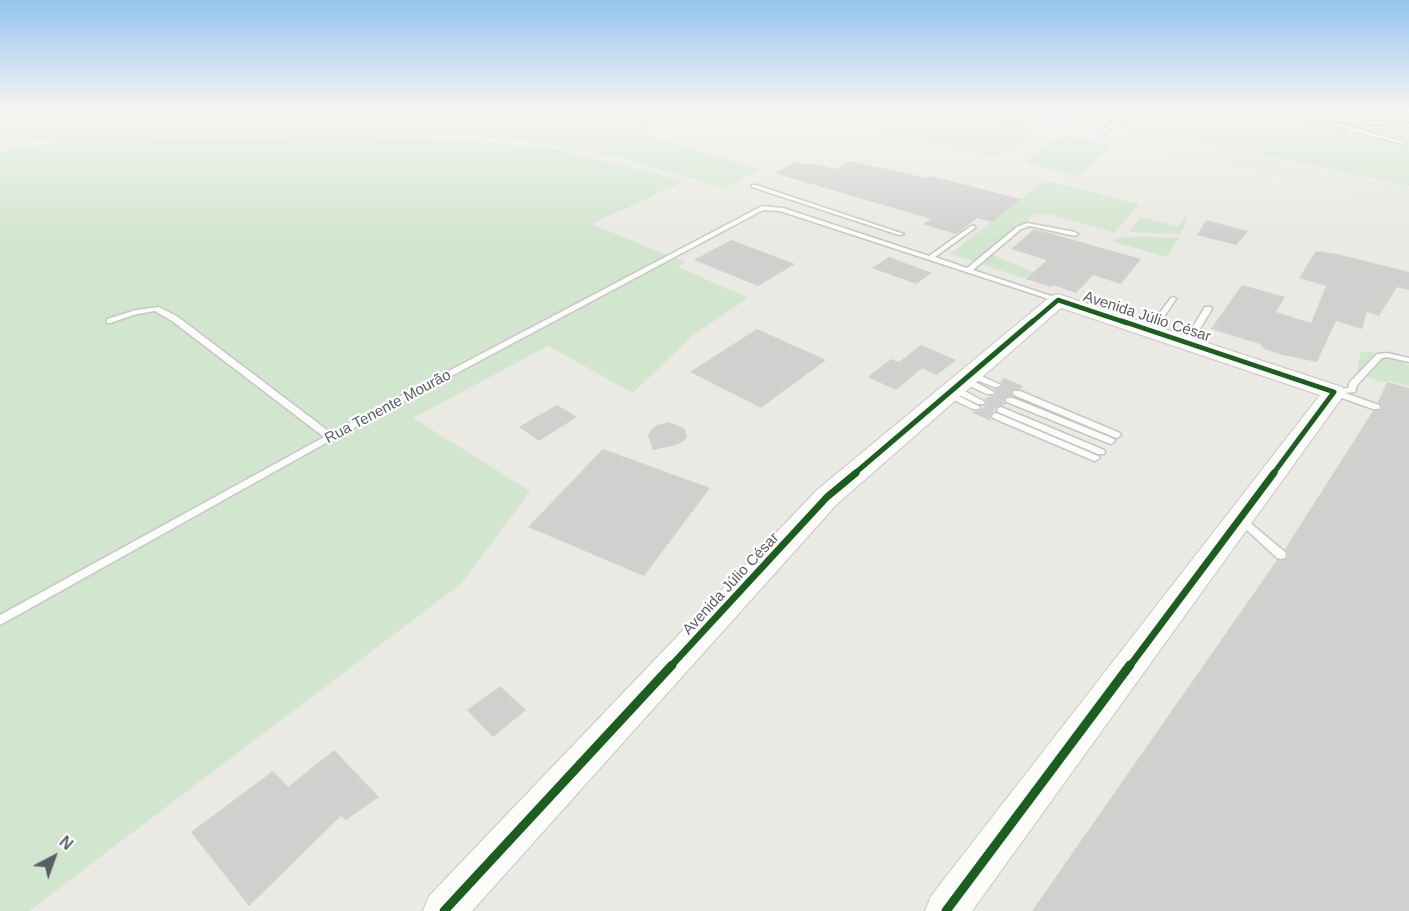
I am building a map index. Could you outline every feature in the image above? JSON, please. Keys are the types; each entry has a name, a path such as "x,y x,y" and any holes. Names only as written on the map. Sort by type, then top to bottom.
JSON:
{"street":[{"name":"Avenida Júlio César","path":"444,911 827,497 973,391 1050,307 1150,331 1334,392"},
{"path":"946,911 1334,392"}],"lane":[{"path":"754,186 902,234"},
{"name":"Rua Tenente Mourão","path":"0,620 330,437 756,211 767,207 781,209 856,234"},
{"path":"856,234 872,224"},
{"path":"967,271 1019,228 1029,224 1075,234"},
{"path":"930,258 973,227"},
{"path":"856,234 1022,289 1050,307"},
{"path":"1022,289 1050,307"},
{"path":"1150,331 1173,299"},
{"path":"110,321 136,312 156,309 175,320 330,437"},
{"path":"1187,343 1208,309"},
{"path":"1334,392 1352,390 1353,384 1380,356 1387,355 1409,360"},
{"path":"1334,392 1376,406"},
{"path":"1013,397 1114,438"},
{"path":"998,413 1098,455"},
{"path":"1240,518 1281,555"}],"green space":[{"path":"0,153 570,153 685,181 591,224 685,262 678,267 748,298 693,335 633,393 548,346 413,418 530,491 462,583 29,911 0,911"},
{"path":"596,153 705,153 760,169 725,188 616,156"},
{"path":"1038,153 1105,153 1078,176 1025,163"},
{"path":"1252,153 1409,153 1409,186"},
{"path":"1045,180 1140,204 1114,232 1049,214 1035,214 994,248 990,254 1036,273 1029,280 950,254"},
{"path":"1141,217 1178,227 1185,217 1188,218 1180,234 1129,232"},
{"path":"1123,237 1179,238 1166,257 1111,241"},
{"path":"1369,351 1409,365 1409,386 1390,381 1380,382 1360,374 1357,370 1361,352"}],"building":[{"path":"850,161 927,178 931,176 1021,199 992,222 977,218 956,234 923,224 931,219 774,173 795,162 808,165 812,163 836,169"},
{"path":"1206,220 1248,231 1236,245 1197,235"},
{"path":"1034,229 1141,259 1121,284 1093,275 1076,293 1053,285 1051,287 1026,279 1047,260 1011,249"},
{"path":"731,240 795,264 758,286 694,260"},
{"path":"1316,251 1409,272 1409,290 1397,287 1379,316 1367,312 1362,329 1336,321 1317,362 1283,355 1264,349 1260,344 1211,329 1242,285 1285,297 1276,312 1311,323 1326,286 1299,278"},
{"path":"889,257 932,273 916,284 872,268"},
{"path":"757,329 826,360 761,408 690,372"},
{"path":"921,345 956,360 937,375 922,368 896,390 868,377 891,359 899,362"},
{"path":"1004,378 1023,386 1021,389 1012,390 1012,396 1005,397 1004,401 1007,404 996,407 990,415 991,421 971,412 979,411 986,405 987,401 984,399 995,395 996,391 993,389 1002,387 1003,384 1000,382"},
{"path":"1387,382 1409,388 1409,911 1032,911 1277,560 1287,559 1288,554 1285,549 1373,411 1381,410 1382,406 1378,402"},
{"path":"557,405 577,417 539,441 519,427"},
{"path":"669,422 684,428 687,436 685,440 676,445 653,450 648,435 650,431 657,425"},
{"path":"603,449 710,488 644,576 528,527"},
{"path":"500,686 526,710 493,737 467,710"},
{"path":"334,750 379,797 346,820 341,816 249,906 191,832 273,771 288,787"}],"taxiway":[{"path":"1202,153 1409,198"}],"cycle path":[{"path":"444,911 827,497 1058,300 1334,392 946,911"}]}
